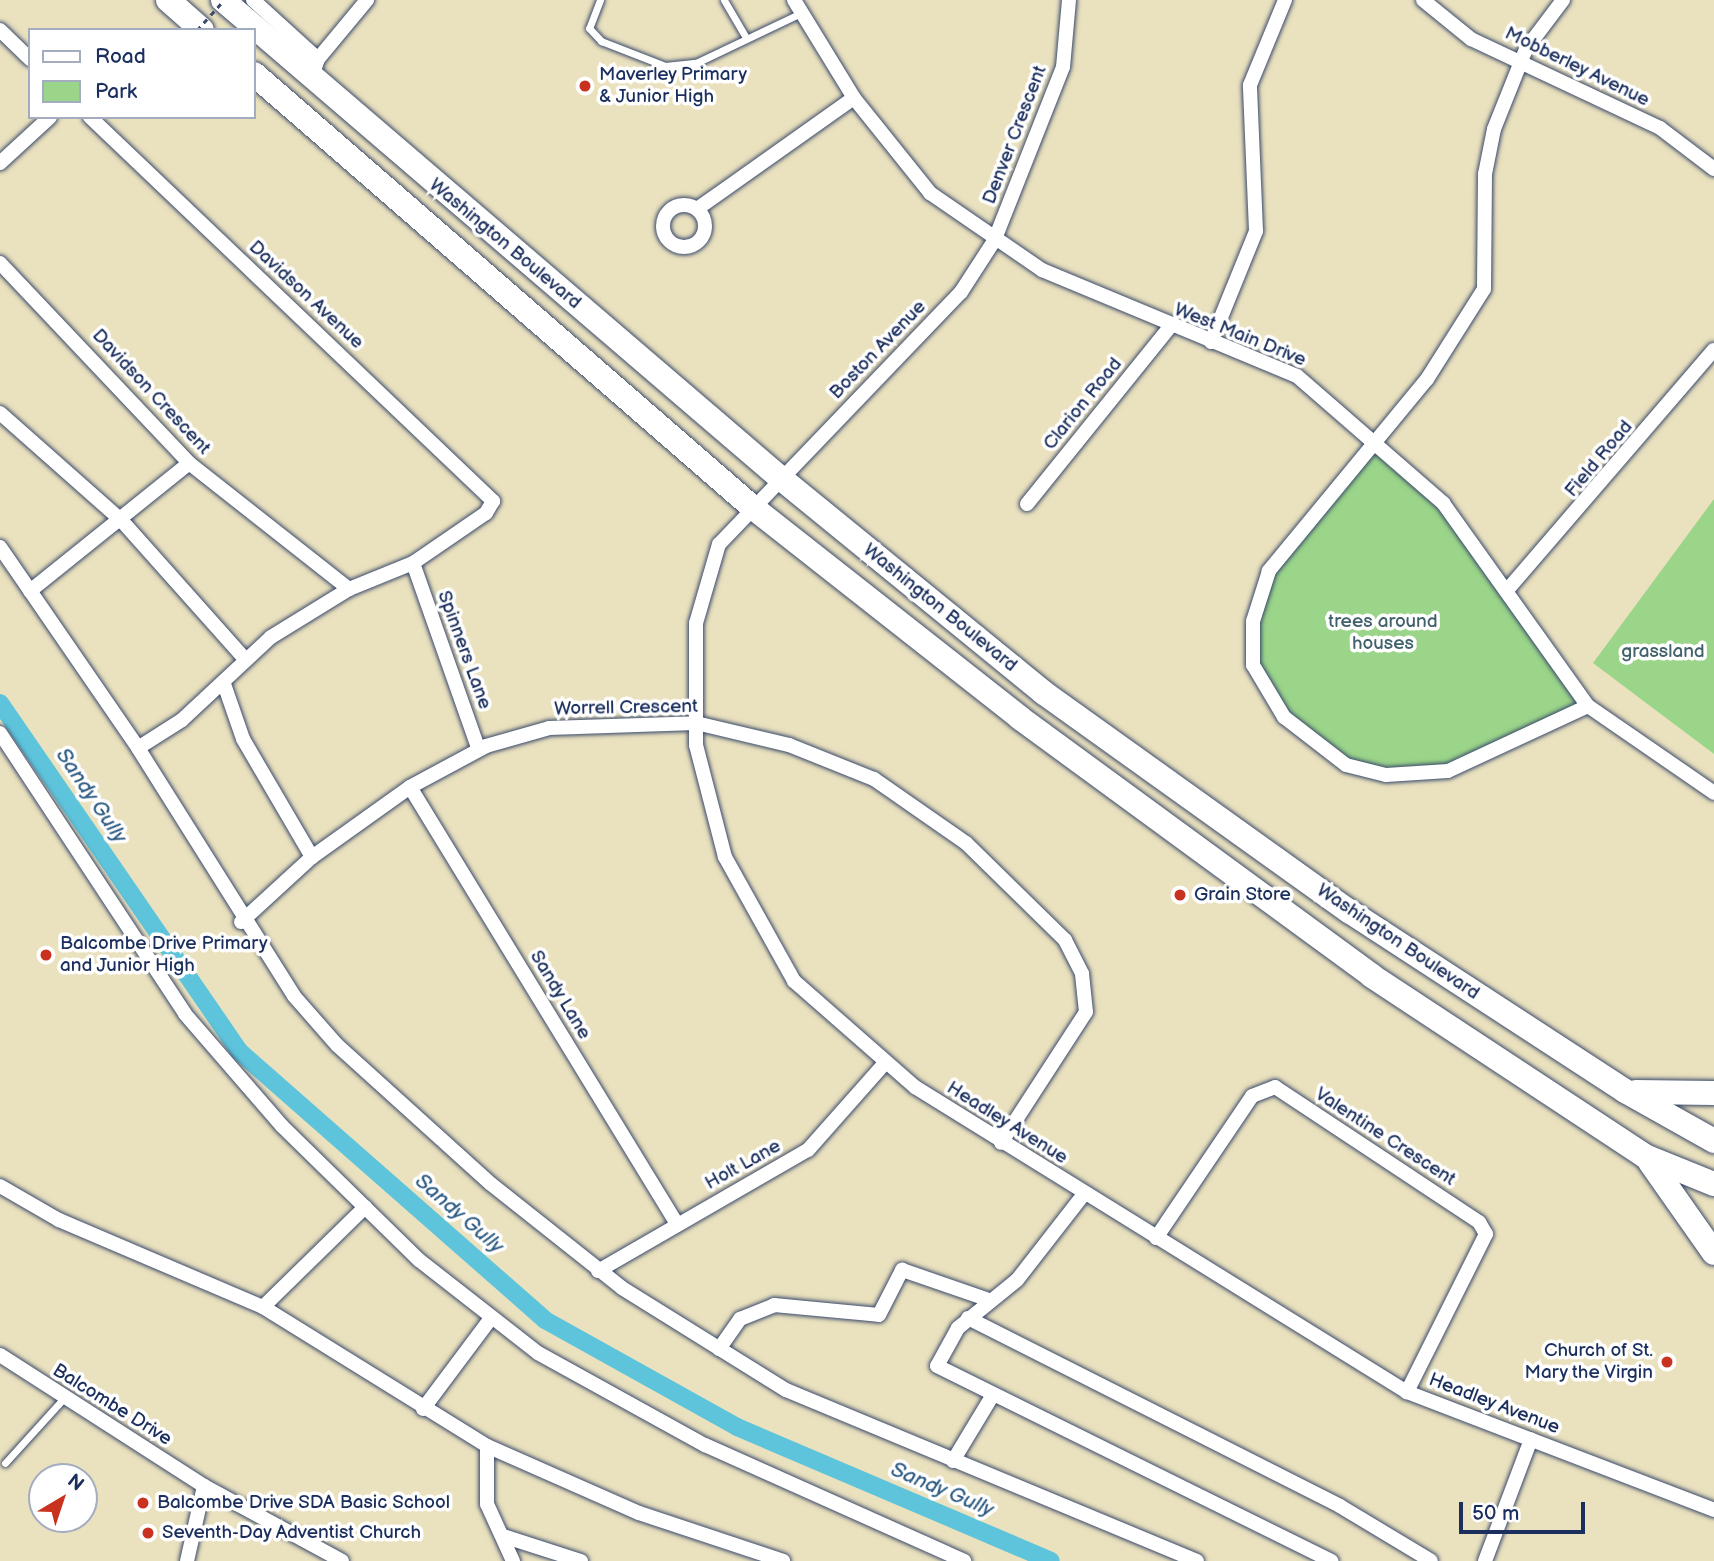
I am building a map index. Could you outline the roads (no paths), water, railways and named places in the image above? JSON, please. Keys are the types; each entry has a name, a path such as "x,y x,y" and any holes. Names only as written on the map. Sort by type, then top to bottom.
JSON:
{"highway":[{"path":"168,0 198,28"},
{"name":"Washington Boulevard","path":"223,0 315,69 778,476 1044,693 1349,911 1625,1091 1714,1141"},
{"name":"Washington Boulevard","path":"256,77 751,506 1020,718 1371,976 1645,1156 1714,1184"},
{"path":"1625,1091 1714,1093"},
{"path":"1645,1156 1714,1253"}],"street":[{"path":"253,0 315,69 367,0"},
{"name":"Denver Crescent","path":"994,241 1063,67 1069,0"},
{"path":"1211,342 1256,232 1251,85 1285,0"},
{"name":"Mobberley Avenue","path":"1423,0 1471,39 1525,55 1660,128 1714,169"},
{"path":"1563,0 1525,55 1489,149 1484,289 1427,379 1269,571 1253,621 1253,665 1284,717 1346,765 1386,775 1448,771 1588,706"},
{"name":"West Main Drive","path":"798,6 854,98 930,193 994,241 1042,270 1169,328 1297,376 1375,439 1443,503 1509,588 1588,706 1714,793"},
{"path":"0,30 28,57"},
{"path":"696,209 854,98"},
{"path":"0,163 48,119"},
{"name":"Davidson Avenue","path":"92,119 494,501 486,513 413,562"},
{"name":"Boston Avenue","path":"778,476 961,292 994,241"},
{"name":"Davidson Crescent","path":"0,263 189,463 349,589"},
{"name":"Clarion Road","path":"1027,504 1169,328"},
{"name":"Field Road","path":"1509,588 1714,350"},
{"path":"0,413 122,521 246,660"},
{"path":"30,591 122,521 189,463"},
{"name":"Headley Avenue","path":"778,476 719,544 696,623 696,723 726,857 758,924 794,981 884,1064 1001,1143 1407,1392 1714,1510"},
{"path":"0,547 138,748 241,922 337,1045 598,1271 786,1390 1197,1561"},
{"path":"138,748 224,684 246,660 349,589 413,562"},
{"name":"Spinners Lane","path":"413,562 479,750"},
{"path":"224,684 243,739 312,857"},
{"name":"Worrell Crescent","path":"241,922 312,857 410,787 479,750 549,728 696,723 789,745 874,779 966,843 1065,940 1082,974 1086,1012 1001,1143"},
{"path":"0,733 185,1014 282,1126 365,1207 491,1318 538,1353 705,1445 964,1561"},
{"name":"Sandy Lane","path":"410,787 677,1224"},
{"name":"Holt Lane","path":"598,1271 808,1150 884,1064"},
{"name":"Valentine Crescent","path":"1156,1238 1252,1096 1275,1087 1479,1222 1486,1234 1407,1392"},
{"path":"0,1186 60,1220 263,1307 423,1409 487,1446 639,1513 783,1561"},
{"path":"1084,1194 1017,1280 986,1299 968,1318 937,1366 991,1398 1331,1561"},
{"path":"263,1307 365,1207"},
{"path":"719,1349 740,1320 774,1305 879,1315 902,1270 986,1299"},
{"path":"423,1409 491,1318"},
{"path":"968,1318 1340,1506 1431,1561"},
{"name":"Balcombe Drive","path":"0,1355 204,1486 342,1561"},
{"path":"953,1461 991,1398"},
{"path":"1485,1561 1531,1439"},
{"path":"487,1446 487,1504 513,1561"},
{"path":"187,1561 204,1486"},
{"path":"503,1536 581,1561"}],"lane":[{"path":"600,0 590,28 601,41 665,66 696,63 798,6"},
{"path":"724,0 745,36"},
{"path":"5,1463 64,1398"}],"waterway":[{"name":"Sandy Gully","path":"0,703 239,1051 545,1320 737,1427 1051,1561"}],"place":[{"name":"Maverley Primary & Junior High","path":"585,86"},
{"name":"Grain Store","path":"1180,895"},
{"name":"Balcombe Drive Primary and Junior High","path":"46,955"},
{"name":"Church of St. Mary the Virgin","path":"1667,1362"},
{"name":"Balcombe Drive SDA Basic School","path":"143,1503"},
{"name":"Seventh-Day Adventist Church","path":"148,1533"}],"park label":[{"name":"trees around houses","path":"1383,633"},
{"name":"grassland","path":"1663,652"}]}
